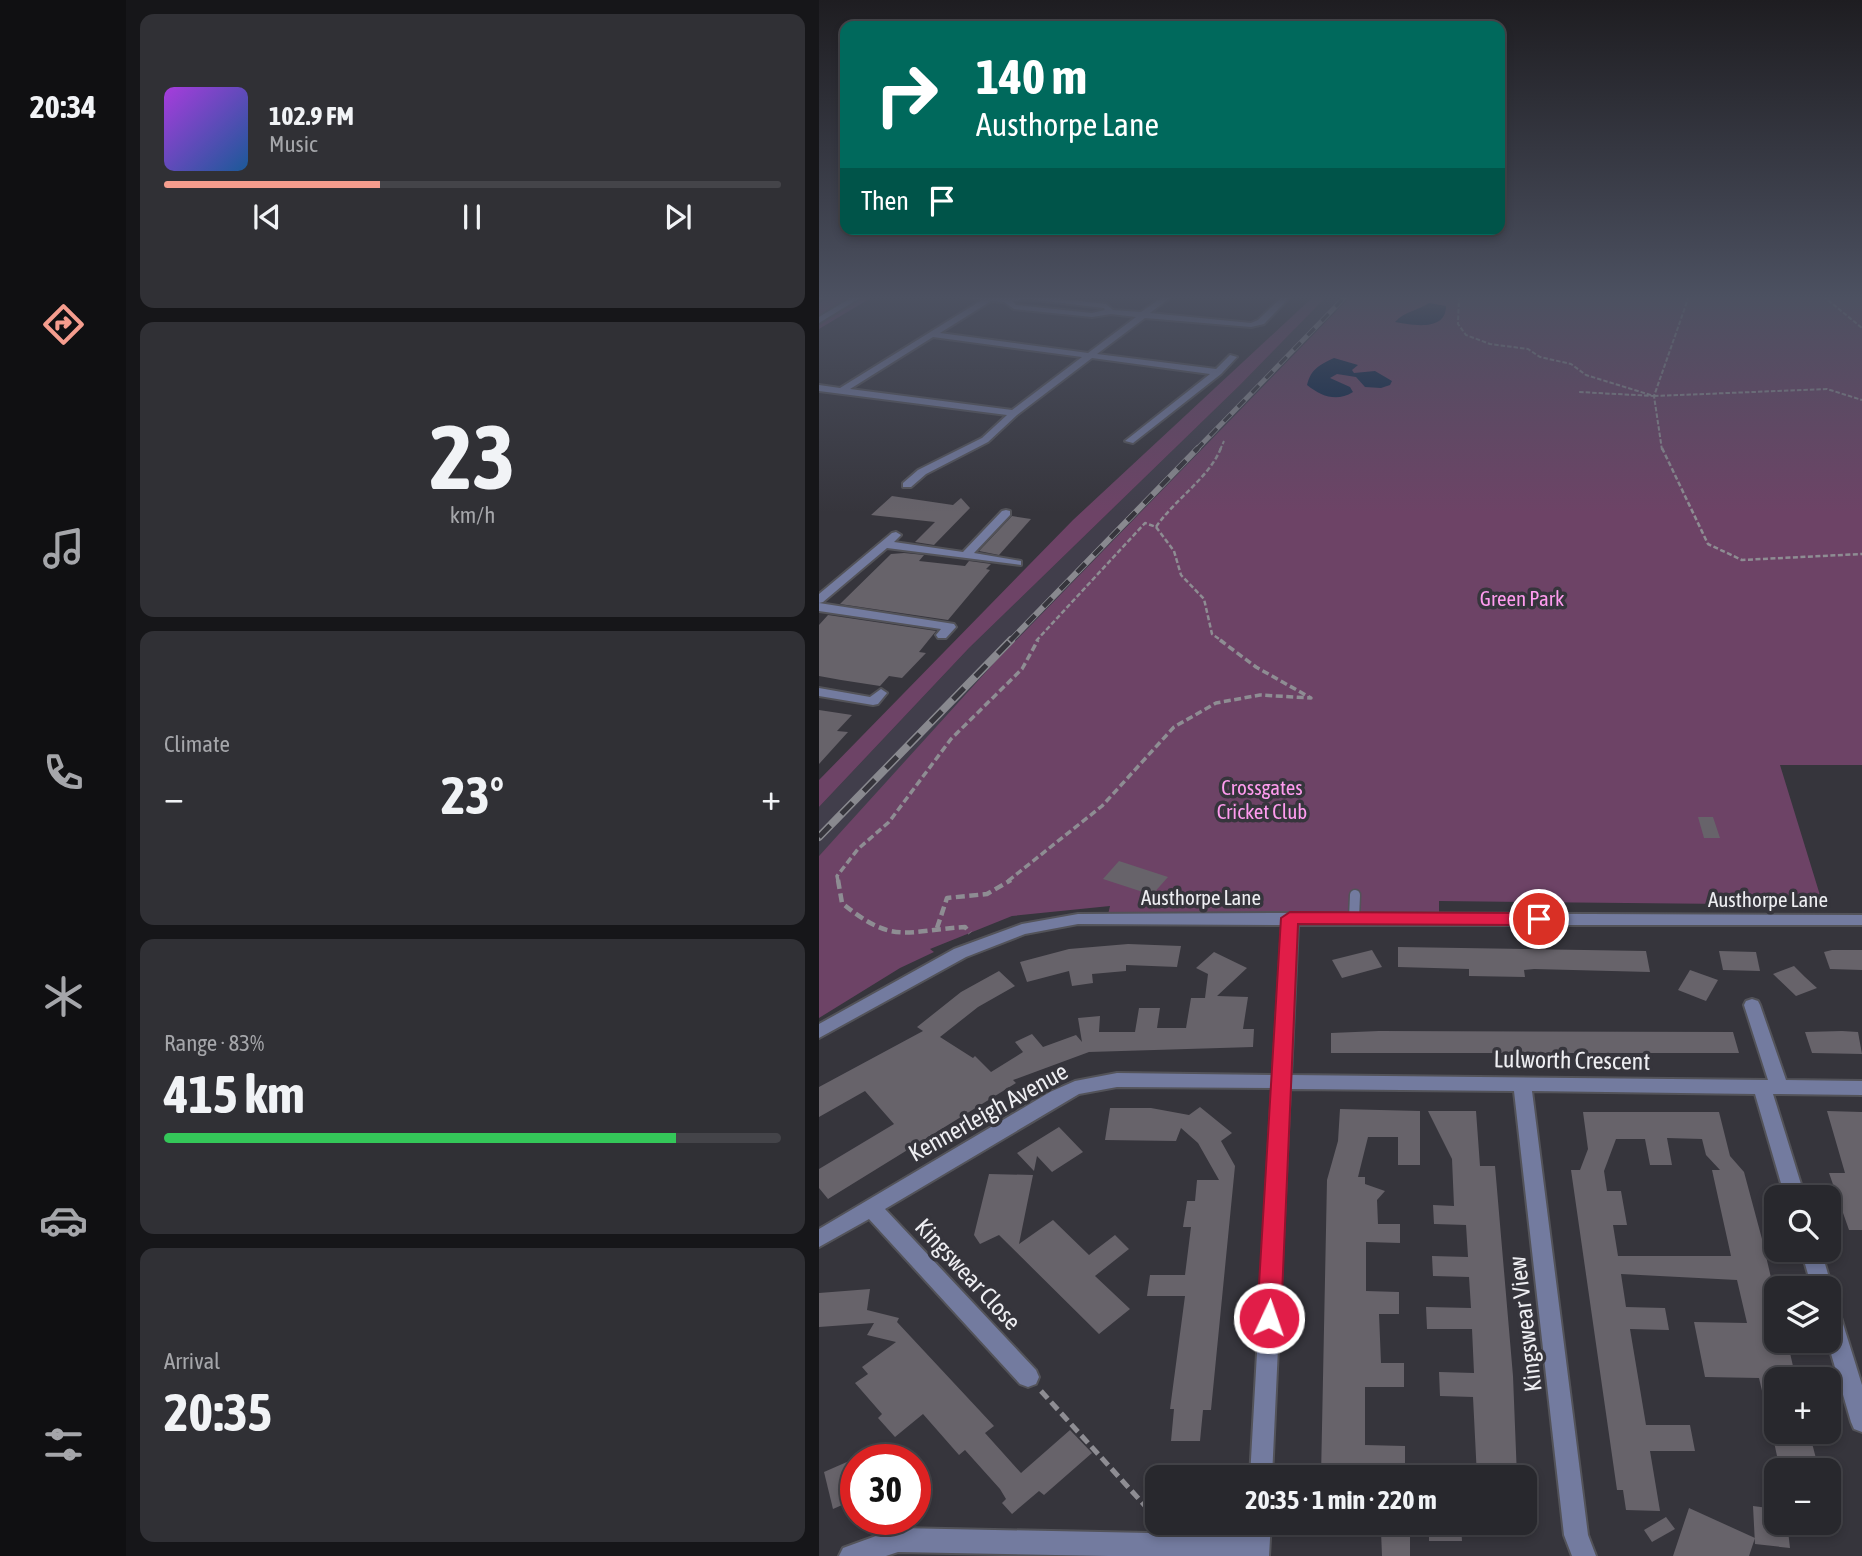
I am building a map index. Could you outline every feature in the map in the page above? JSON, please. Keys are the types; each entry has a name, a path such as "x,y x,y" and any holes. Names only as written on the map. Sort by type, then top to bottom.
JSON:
{"street":[{"path":"841,391 878,369"},
{"path":"907,485 922,472 985,440 1014,413 1071,369"},
{"path":"1190,369 1218,372"},
{"path":"1130,441 1221,369"},
{"path":"819,388 1014,413"},
{"path":"965,556 1006,513"},
{"path":"819,600 896,535"},
{"path":"884,544 1017,563"},
{"path":"819,607 950,627"},
{"path":"819,692 877,697 861,713"},
{"path":"1262,1465 1290,918"},
{"name":"Austhorpe Lane","path":"819,1032 960,953 1022,929 1078,919 1862,920"},
{"path":"1752,1005 1792,1185"},
{"name":"Kennerleigh Avenue","path":"819,1239 1075,1087 1117,1080 1281,1080"},
{"name":"Lulworth Crescent","path":"1281,1080 1862,1088"},
{"name":"Kingswear View","path":"1522,1084 1576,1535 1584,1556"},
{"name":"Kingswear Close","path":"870,1208 1028,1377"},
{"path":"1841,1351 1862,1422"},
{"path":"851,1556 898,1540 1257,1552"}],"lane":[{"path":"1354,918 1355,895"}],"path":[{"path":"1577,369 1586,375 1654,396"},
{"path":"1664,369 1654,396 1663,455 1708,544 1742,560 1862,554"},
{"path":"1579,392 1654,396 1827,389 1862,400"},
{"path":"1156,527 1171,505 1215,463 1224,441"},
{"path":"937,928 947,898 987,894 1019,874 1102,806 1174,727 1216,703 1260,695 1311,698 1257,667 1212,634 1204,599 1181,575 1174,551 1156,527 1145,523 1034,643 1022,669 958,731 889,822 858,849 837,876 842,903 872,926 907,935 937,928 965,928 980,945"},
{"path":"1028,1377 1145,1506"}],"shaded area":[{"path":"1256,369 1282,369 819,856 819,807 969,648"}],"green space":[{"path":"1236,369 1256,369 969,648 819,807 819,780 1073,520"},
{"name":"Green Park","path":"1280,369 1862,369 1862,765 1780,765 1823,905 1439,901 1439,918 1107,919 1110,906 1012,916 930,949 934,952 900,968 819,1018 819,856 995,662"}],"water":[{"path":"1316,369 1354,369 1354,373 1375,371 1392,381 1390,385 1381,388 1365,387 1356,377 1337,374 1330,378 1350,387 1353,392 1335,397 1318,393 1307,385"}],"building":[{"path":"892,496 953,505 961,498 970,508 934,545 915,542 935,522 871,515"},
{"path":"1012,516 1031,519 999,555 979,551"},
{"path":"891,554 924,555 919,561 965,566 969,561 991,564 986,569 990,570 948,620 840,604"},
{"path":"828,615 936,631 919,652 926,653 902,678 889,676 880,686 819,676 819,625"},
{"path":"819,710 852,715 837,731 848,732 819,764"},
{"path":"1698,817 1713,817 1720,838 1704,838"},
{"path":"1119,861 1168,877 1152,895 1103,879"},
{"path":"1128,944 1181,946 1177,967 1126,965 1126,971 1092,974 1093,983 1072,986 1069,971 1027,982 1020,962 1069,949"},
{"path":"1398,947 1646,951 1650,972 1534,969 1524,970 1525,977 1469,976 1469,969 1398,967"},
{"path":"1372,950 1382,967 1342,978 1332,960"},
{"path":"1862,950 1862,970 1830,969 1824,952"},
{"path":"1719,951 1756,952 1760,971 1723,970"},
{"path":"1214,952 1247,968 1217,996 1248,997 1243,1029 1254,1029 1253,1047 1089,1052 1013,1080 1016,1083 828,1199 819,1188 819,1169 894,1124 865,1091 819,1117 819,1087 923,1031 917,1027 961,992 999,971 1015,986 978,1007 940,1037 973,1058 975,1056 991,1072 1023,1052 1015,1042 1032,1034 1043,1047 1076,1035 1082,1042 1078,1018 1100,1016 1099,1032 1135,1032 1139,1008 1160,1008 1157,1028 1186,1028 1191,998 1205,998 1208,974 1196,968"},
{"path":"1794,966 1817,988 1796,996 1773,974"},
{"path":"1690,970 1718,980 1706,1001 1678,990"},
{"path":"1733,1032 1739,1053 1331,1053 1331,1033"},
{"path":"1805,1032 1858,1032 1862,1054 1812,1053"},
{"path":"1200,1107 1232,1133 1221,1141 1235,1166 1211,1410 1203,1410 1200,1441 1171,1441 1174,1409 1170,1409 1185,1296 1147,1296 1150,1275 1185,1275 1191,1227 1183,1227 1187,1201 1195,1201 1197,1180 1219,1180 1198,1143 1181,1128 1176,1141 1105,1140 1110,1108 1151,1108 1189,1115"},
{"path":"1340,1109 1420,1111 1420,1165 1398,1165 1398,1137 1368,1137 1358,1177 1365,1177 1365,1184 1385,1191 1377,1200 1378,1224 1400,1224 1400,1243 1366,1242 1366,1291 1399,1292 1399,1314 1379,1314 1381,1363 1404,1363 1404,1387 1365,1387 1365,1445 1405,1446 1405,1465 1321,1465 1327,1180 1338,1141"},
{"path":"1428,1111 1476,1111 1480,1166 1495,1166 1513,1376 1517,1465 1476,1465 1473,1397 1440,1396 1439,1372 1474,1373 1472,1329 1427,1329 1426,1307 1471,1308 1469,1277 1433,1276 1432,1256 1468,1257 1466,1225 1434,1224 1433,1205 1454,1206 1452,1159"},
{"path":"1827,1111 1862,1112 1862,1230 1849,1230 1841,1207 1841,1185 1833,1185 1829,1173 1845,1173"},
{"path":"1583,1112 1719,1112 1730,1156 1744,1172 1764,1248 1764,1262 1767,1262 1771,1276 1764,1276 1764,1353 1790,1353 1793,1366 1764,1367 1764,1399 1759,1378 1705,1377 1694,1322 1747,1323 1737,1280 1621,1274 1626,1307 1665,1308 1669,1330 1630,1329 1646,1425 1690,1425 1695,1451 1650,1451 1660,1511 1626,1510 1623,1490 1617,1490 1571,1170 1580,1170 1588,1149","holes":["1667,1138 1702,1139 1706,1155 1720,1170 1712,1170 1731,1256 1618,1256 1613,1225 1627,1225 1621,1191 1607,1191 1604,1171 1616,1139 1645,1139 1650,1165 1672,1165"]},
{"path":"1059,1127 1083,1152 1052,1172 1037,1156 1034,1171 1017,1153"},
{"path":"989,1174 1033,1175 1019,1244 1053,1220 1089,1255 1115,1235 1129,1249 1095,1276 1130,1309 1099,1334 999,1235 980,1244 974,1235"},
{"path":"870,1289 867,1310 899,1318 897,1322 994,1426 985,1433 1021,1473 1070,1430 1092,1453 1044,1495 1039,1491 1012,1514 1002,1503 1006,1499 1000,1489 965,1450 959,1455 923,1414 895,1437 878,1418 882,1414 855,1383 868,1374 862,1367 896,1342 867,1335 874,1323 819,1327 819,1293"},
{"path":"1774,1444 1812,1444 1816,1458 1777,1458"},
{"path":"840,1465 840,1506 833,1509 824,1472"},
{"path":"1753,1506 1764,1507 1764,1535 1788,1535 1790,1548 1755,1544"},
{"path":"1689,1508 1755,1538 1749,1556 1673,1556"},
{"path":"1666,1517 1675,1529 1652,1542 1644,1530"},
{"path":"1381,1535 1410,1535 1410,1556 1382,1556"},
{"path":"1429,1535 1462,1535 1462,1541 1429,1541"}],"railway":[{"path":"1196,450 1275,369"},
{"path":"1010,641 1198,448"},
{"path":"819,837 1011,640"}],"route":[{"path":"1269,1318 1290,918 1539,919"}],"park label":[{"name":"Crossgates Cricket Club","path":"1262,799"}]}
